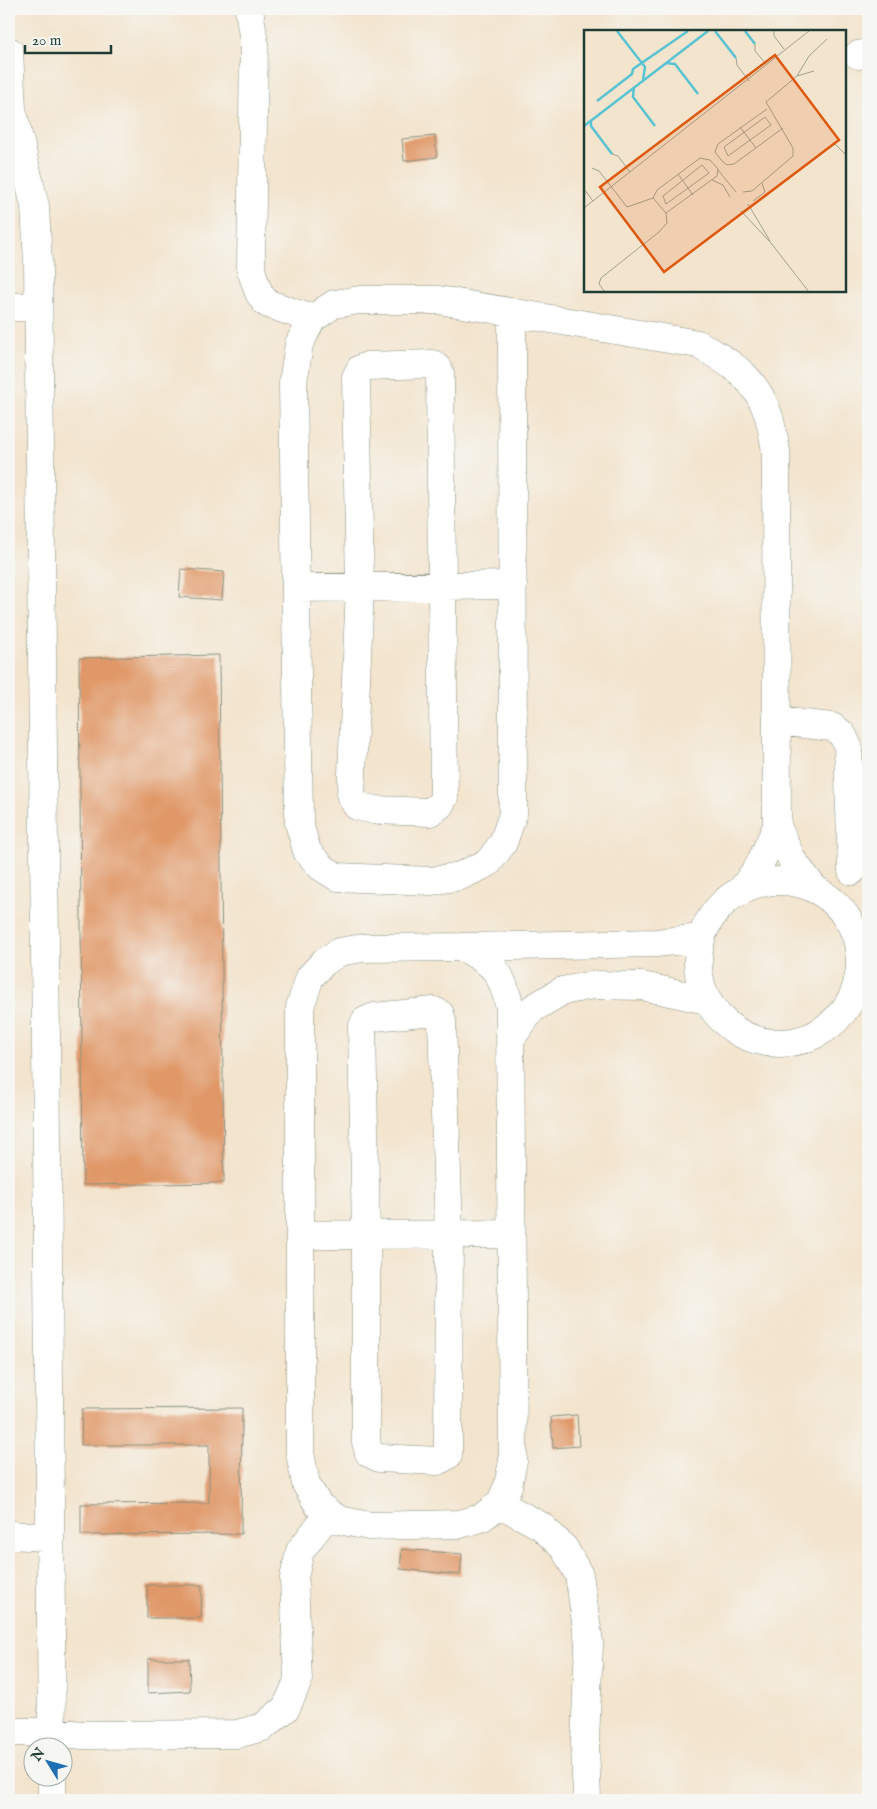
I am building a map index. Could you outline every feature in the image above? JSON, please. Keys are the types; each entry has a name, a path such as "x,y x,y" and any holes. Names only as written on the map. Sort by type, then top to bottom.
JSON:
{"street":[{"path":"249,9 254,43 252,270 259,293 266,303 312,319"},
{"path":"9,51 10,109 35,206 38,307 52,1736"},
{"path":"512,313 513,814 502,843 488,863 460,876 432,881 337,877 320,867 307,851 299,823 293,383 299,344 312,319 334,304 360,300 439,300 698,344 731,363 754,385 769,416 776,451 777,826 792,860 813,887 836,902 858,922 852,924 860,950 860,976 859,999 834,1022 812,1036 788,1043 761,1042 737,1032 716,1015 703,992 698,965 701,938 714,914 734,894 759,883 786,881 813,887"},
{"path":"9,307 38,307"},
{"path":"433,364 440,373 444,797 440,805 430,812 374,810 357,806 351,797 360,587 356,377 360,369 367,366 433,364"},
{"path":"296,588 513,584"},
{"path":"777,721 832,727 842,734 848,746 852,871"},
{"path":"740,892 759,866 777,826"},
{"path":"462,947 483,958 496,969 504,984 510,1008 513,1461 508,1486 500,1504 481,1518 460,1524 369,1526 339,1520 319,1506 306,1484 300,1453 300,1007 310,977 324,962 339,952 363,948 656,943 701,938"},
{"path":"511,1038 532,1009 562,991 577,988 593,985 642,986 707,1000"},
{"path":"434,1012 440,1014 442,1021 449,1234 449,1442 448,1455 438,1461 379,1458 369,1453 366,1442 366,1235 362,1029 365,1021 374,1017 434,1012"},
{"path":"300,1235 511,1234"},
{"path":"500,1504 541,1526 564,1548 579,1575 589,1642 585,1743 587,1800"},
{"path":"72,1736 232,1734 263,1727 286,1708 298,1682 294,1578 300,1551 329,1513"},
{"path":"9,1535 50,1537"},
{"path":"9,1732 34,1736"},
{"path":"52,1786 52,1800"}],"building":[{"path":"435,136 437,157 404,161 402,139"},
{"path":"181,569 224,572 222,600 179,597"},
{"path":"219,655 224,1183 83,1185 79,658"},
{"path":"242,1408 241,1534 81,1535 81,1504 209,1503 209,1445 81,1445 82,1409"},
{"path":"577,1415 579,1446 553,1448 551,1417"},
{"path":"402,1549 462,1554 460,1575 400,1569"},
{"path":"147,1585 202,1585 201,1618 147,1618"},
{"path":"148,1659 189,1659 190,1691 148,1693"}]}
